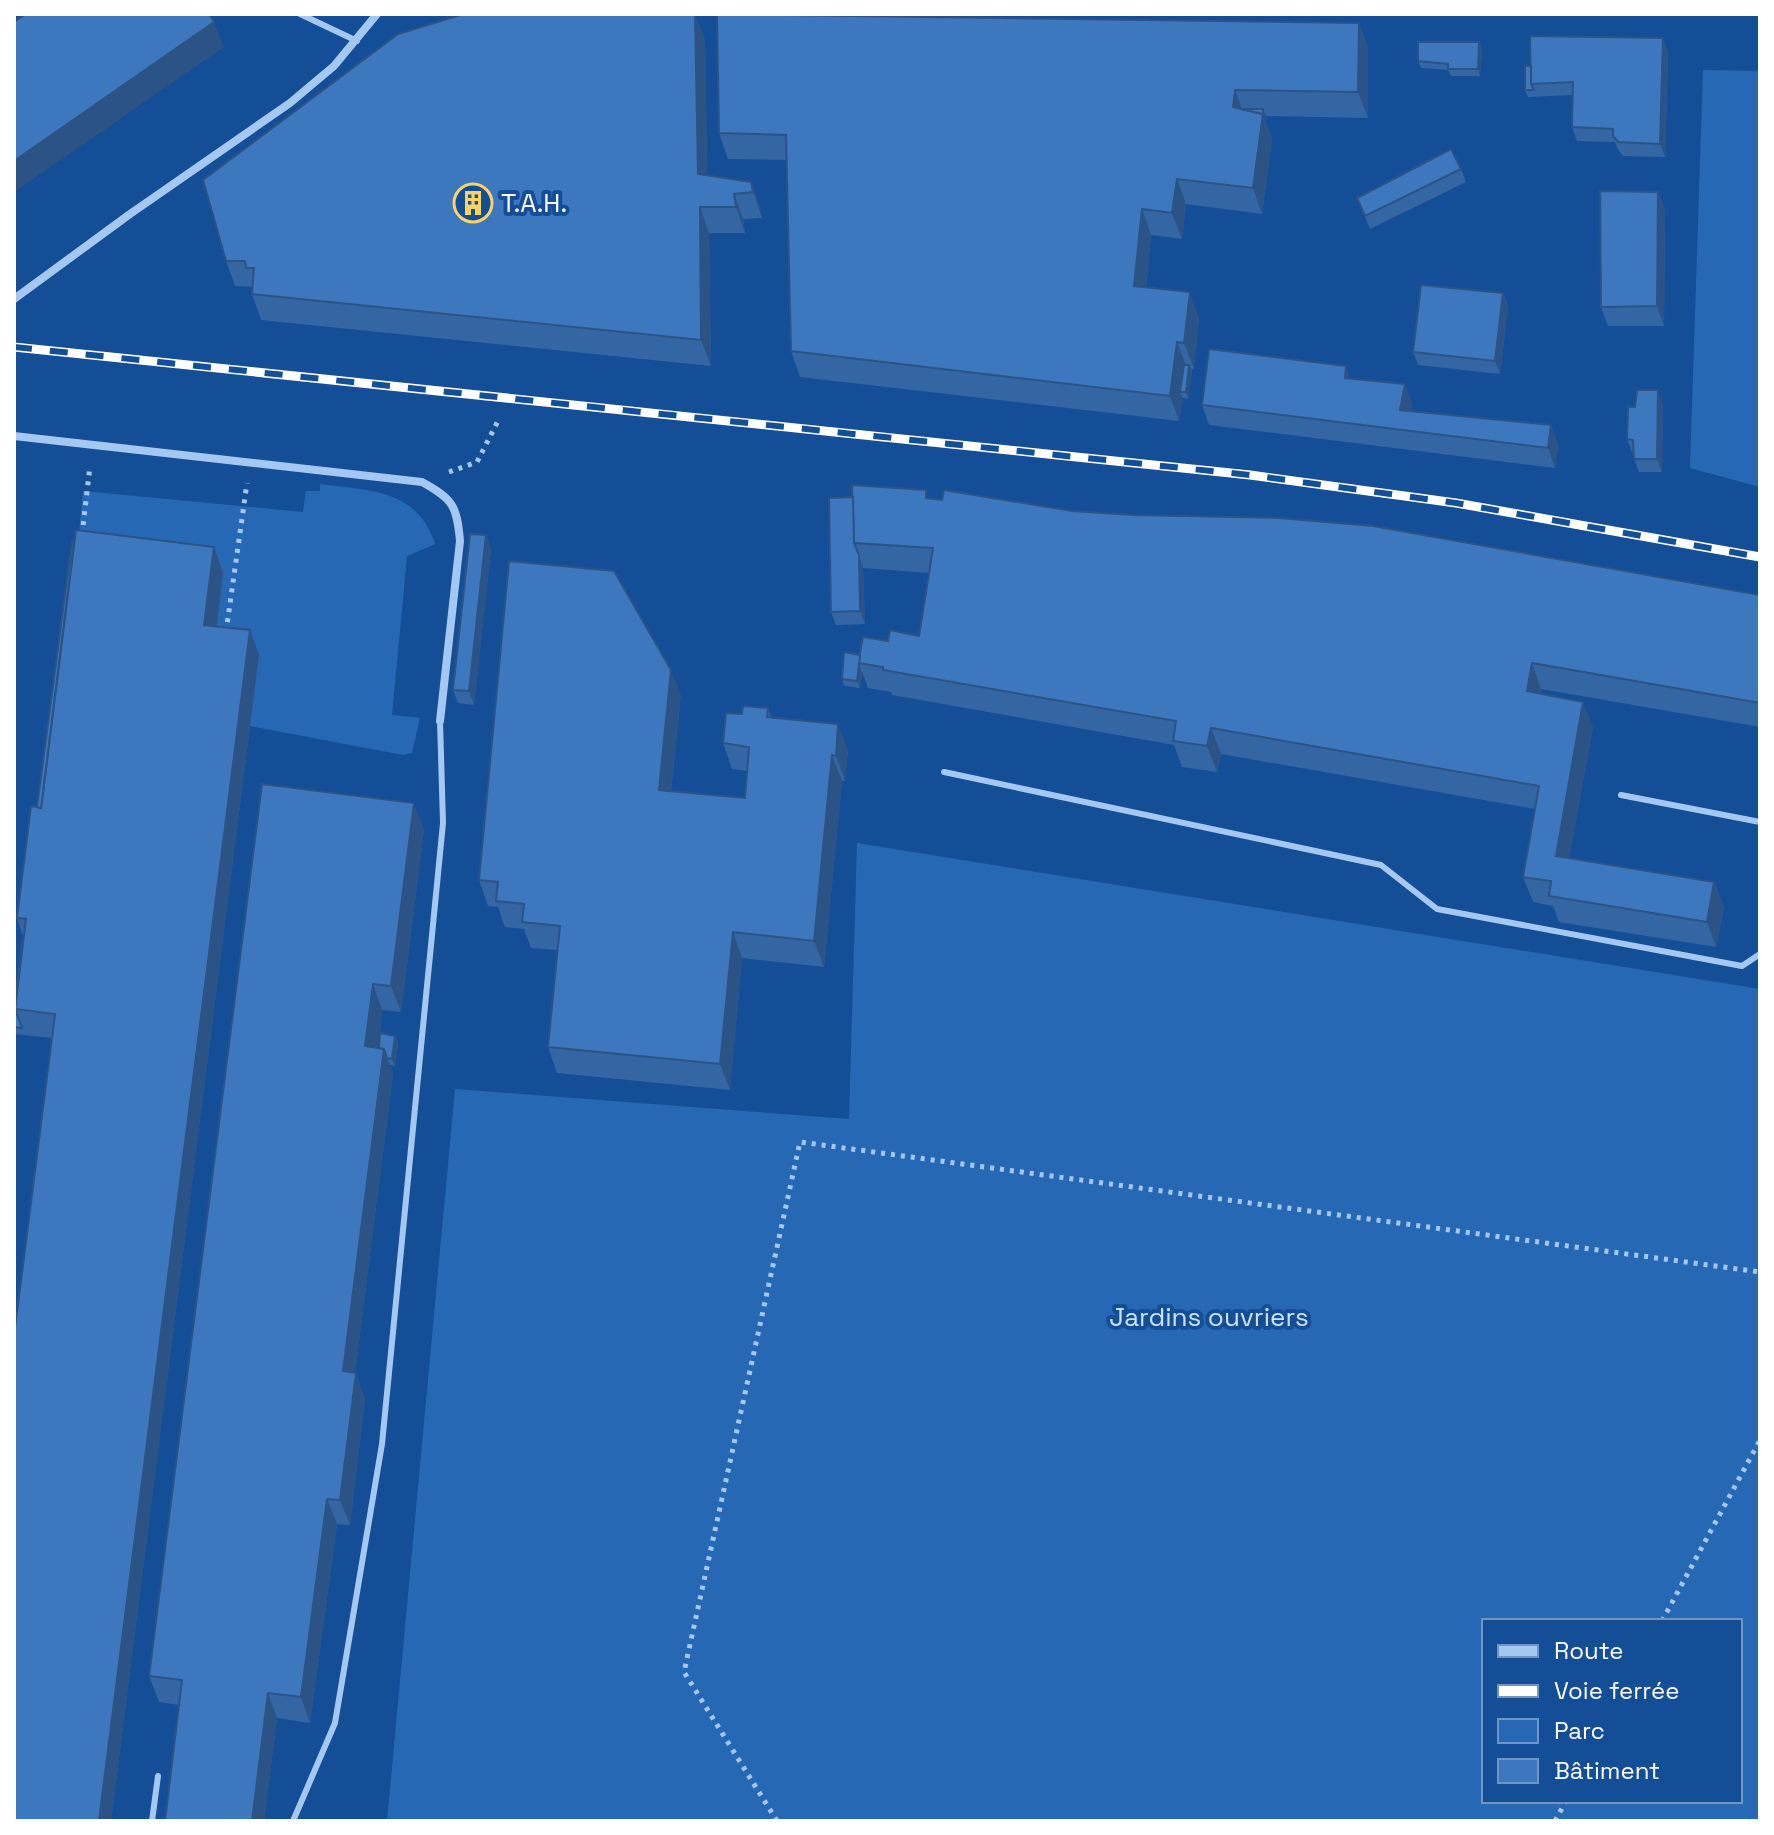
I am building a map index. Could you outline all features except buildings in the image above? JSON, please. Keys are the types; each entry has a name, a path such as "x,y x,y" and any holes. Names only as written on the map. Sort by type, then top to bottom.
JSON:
{"street":[{"path":"14,299 290,103 334,66 377,14"},
{"path":"14,436 422,482 445,494 458,516 460,541 440,721"}],"lane":[{"path":"300,14 357,41"},
{"path":"293,1821 335,1723 382,1444 443,823 440,721"},
{"path":"944,772 1381,865 1437,909 1742,966 1760,954"},
{"path":"1621,795 1760,822"},
{"path":"152,1821 158,1776"}],"path":[{"path":"422,482 477,462 498,421"},
{"path":"81,550 92,445"},
{"path":"225,640 249,462"},
{"path":"777,1821 684,1672 800,1142 1760,1272"},
{"path":"1663,1619 1760,1440"},
{"path":"1555,1821 1565,1803"}],"green space":[{"path":"1703,70 1760,71 1760,487 1690,468"},
{"path":"320,484 373,491 404,502 427,526 435,544 407,556 392,715 420,718 412,753 403,755 250,726 77,555 83,491 303,512 306,491 320,491"},
{"name":"Jardins ouvriers","path":"857,843 1760,989 1760,1821 387,1821 455,1089 849,1119"}],"railway":[{"path":"14,347 1250,475 1456,503 1760,557"}],"place":[{"name":"T.A.H.","path":"473,203"}]}
